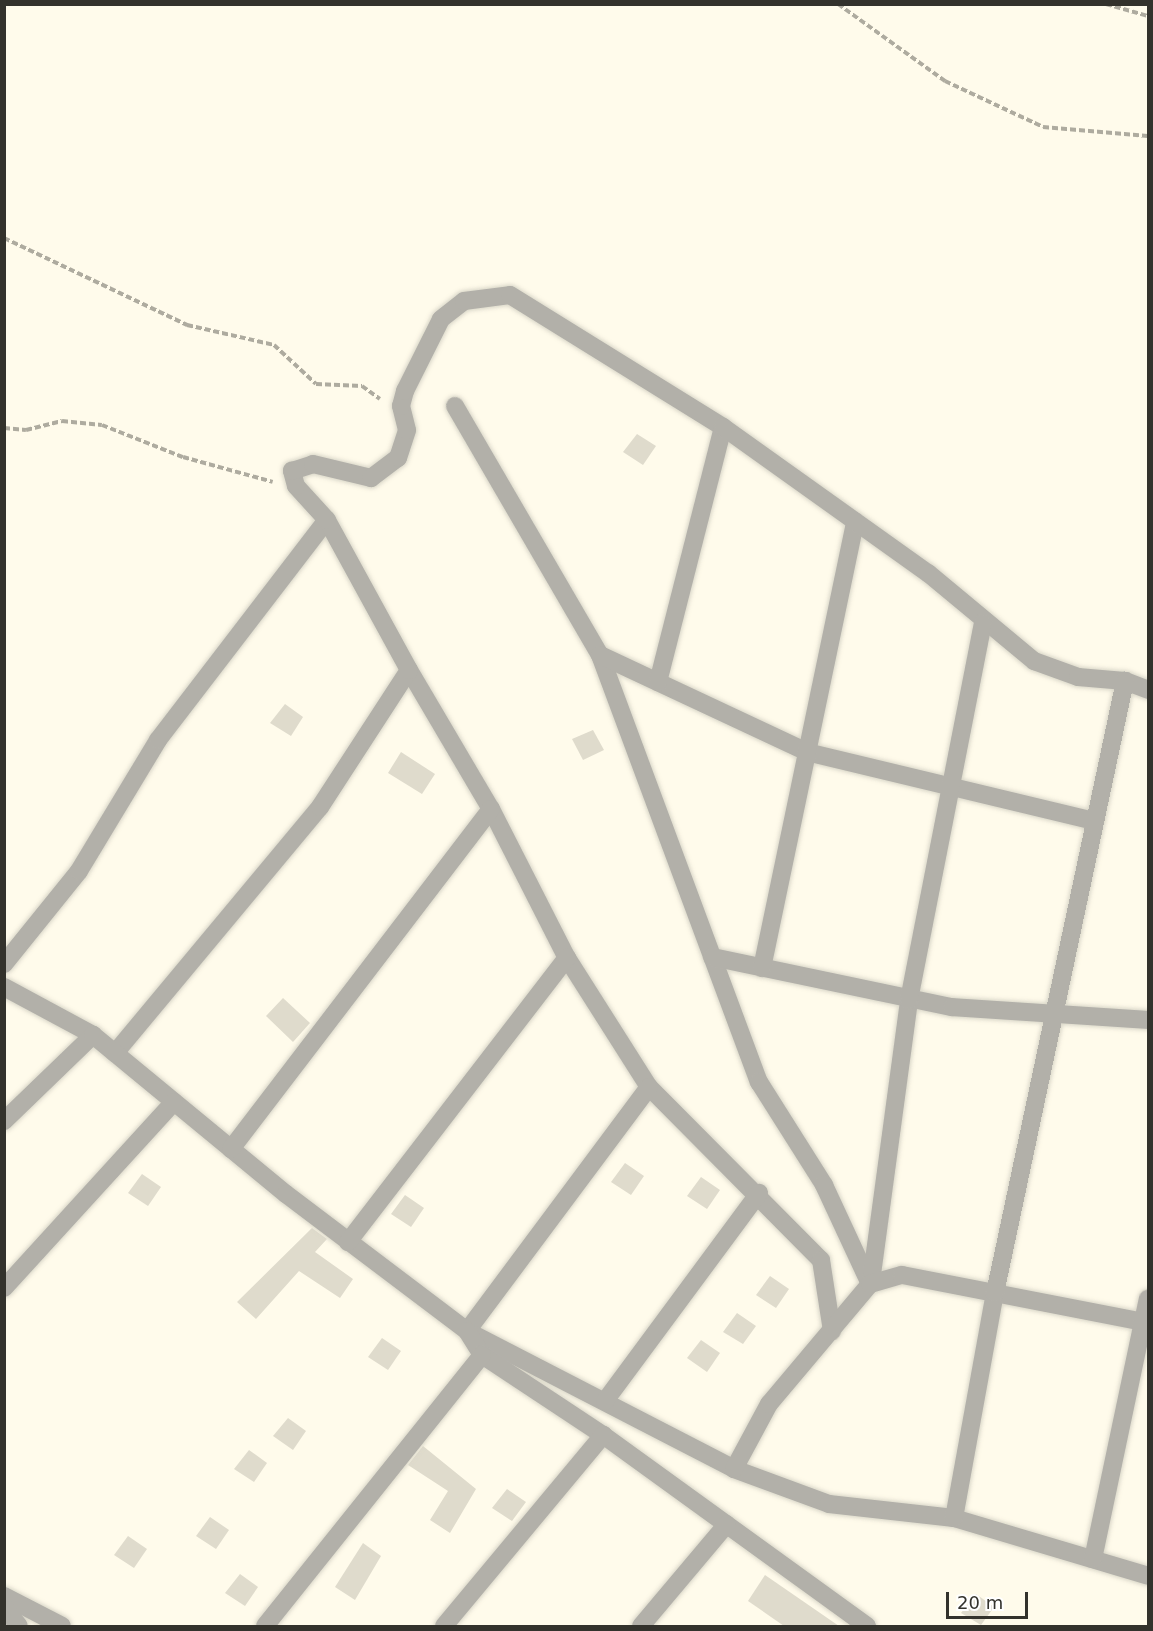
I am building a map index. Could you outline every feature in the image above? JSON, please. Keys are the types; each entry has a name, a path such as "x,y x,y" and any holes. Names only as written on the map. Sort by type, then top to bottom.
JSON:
{"street":[{"path":"832,1331 821,1260 759,1193 649,1087 567,958 492,809 409,670 327,520 296,486 292,471 304,463 360,477 382,473 405,444 405,391 441,319 464,301 510,296 723,427 928,573 983,623 1034,660 1078,677 1125,681 1149,690"},
{"path":"455,406 600,655 759,1082 824,1185 870,1284"},
{"path":"658,682 723,427"},
{"path":"4,964 79,872 158,740 327,520"},
{"path":"762,968 855,522"},
{"path":"734,1470 770,1404 870,1284 909,1000 983,623"},
{"path":"600,655 807,752 1095,821"},
{"path":"115,1053 320,807 409,670"},
{"path":"954,1518 995,1293 1125,681"},
{"path":"231,1149 492,809"},
{"path":"712,957 909,1000 1149,1020"},
{"path":"348,1242 567,958"},
{"path":"4,987 93,1035 348,1242 467,1331 734,1470 830,1504 954,1518 1149,1576"},
{"path":"4,1121 93,1035"},
{"path":"467,1331 649,1087"},
{"path":"4,1288 174,1102"},
{"path":"605,1401 759,1193"},
{"path":"870,1284 902,1275 1146,1323"},
{"path":"1093,1559 1146,1323 1149,1299"},
{"path":"467,1331 482,1355 603,1435 867,1626"},
{"path":"265,1626 482,1355"},
{"path":"444,1626 603,1435"},
{"path":"641,1626 727,1524"},
{"path":"4,1596 62,1626"},
{"path":"4,1606 19,1626"}],"path":[{"path":"838,4 945,81 1043,127 1149,136"},
{"path":"1106,4 1149,16"},
{"path":"4,238 187,325 274,345 316,384 362,386 405,417"},
{"path":"4,428 26,430 62,421 102,425 268,485 292,471"}],"building":[{"path":"637,434 656,446 643,465 623,452"},
{"path":"285,704 303,717 291,736 270,723"},
{"path":"593,730 604,750 583,760 572,739"},
{"path":"401,752 435,774 422,794 388,773"},
{"path":"283,998 310,1023 293,1042 266,1016"},
{"path":"625,1163 644,1176 631,1195 611,1182"},
{"path":"142,1174 161,1187 148,1206 128,1193"},
{"path":"701,1177 720,1190 707,1209 687,1196"},
{"path":"405,1195 424,1208 411,1227 391,1214"},
{"path":"312,1228 327,1239 315,1252 353,1279 340,1298 299,1271 256,1319 237,1302"},
{"path":"770,1276 789,1289 776,1308 756,1295"},
{"path":"737,1313 756,1326 743,1344 723,1332"},
{"path":"382,1338 401,1351 388,1370 368,1357"},
{"path":"701,1340 720,1353 707,1372 687,1358"},
{"path":"288,1418 306,1431 293,1450 273,1436"},
{"path":"423,1446 476,1489 450,1533 430,1520 448,1491 408,1465"},
{"path":"249,1450 267,1463 254,1482 234,1469"},
{"path":"507,1489 526,1502 512,1521 492,1508"},
{"path":"210,1517 229,1530 216,1549 196,1536"},
{"path":"128,1536 147,1549 134,1568 114,1555"},
{"path":"363,1543 381,1556 355,1600 335,1587"},
{"path":"240,1574 258,1587 245,1606 225,1593"},
{"path":"765,1575 839,1626 784,1626 748,1601"},
{"path":"976,1594 994,1607 981,1625 961,1613"}]}
